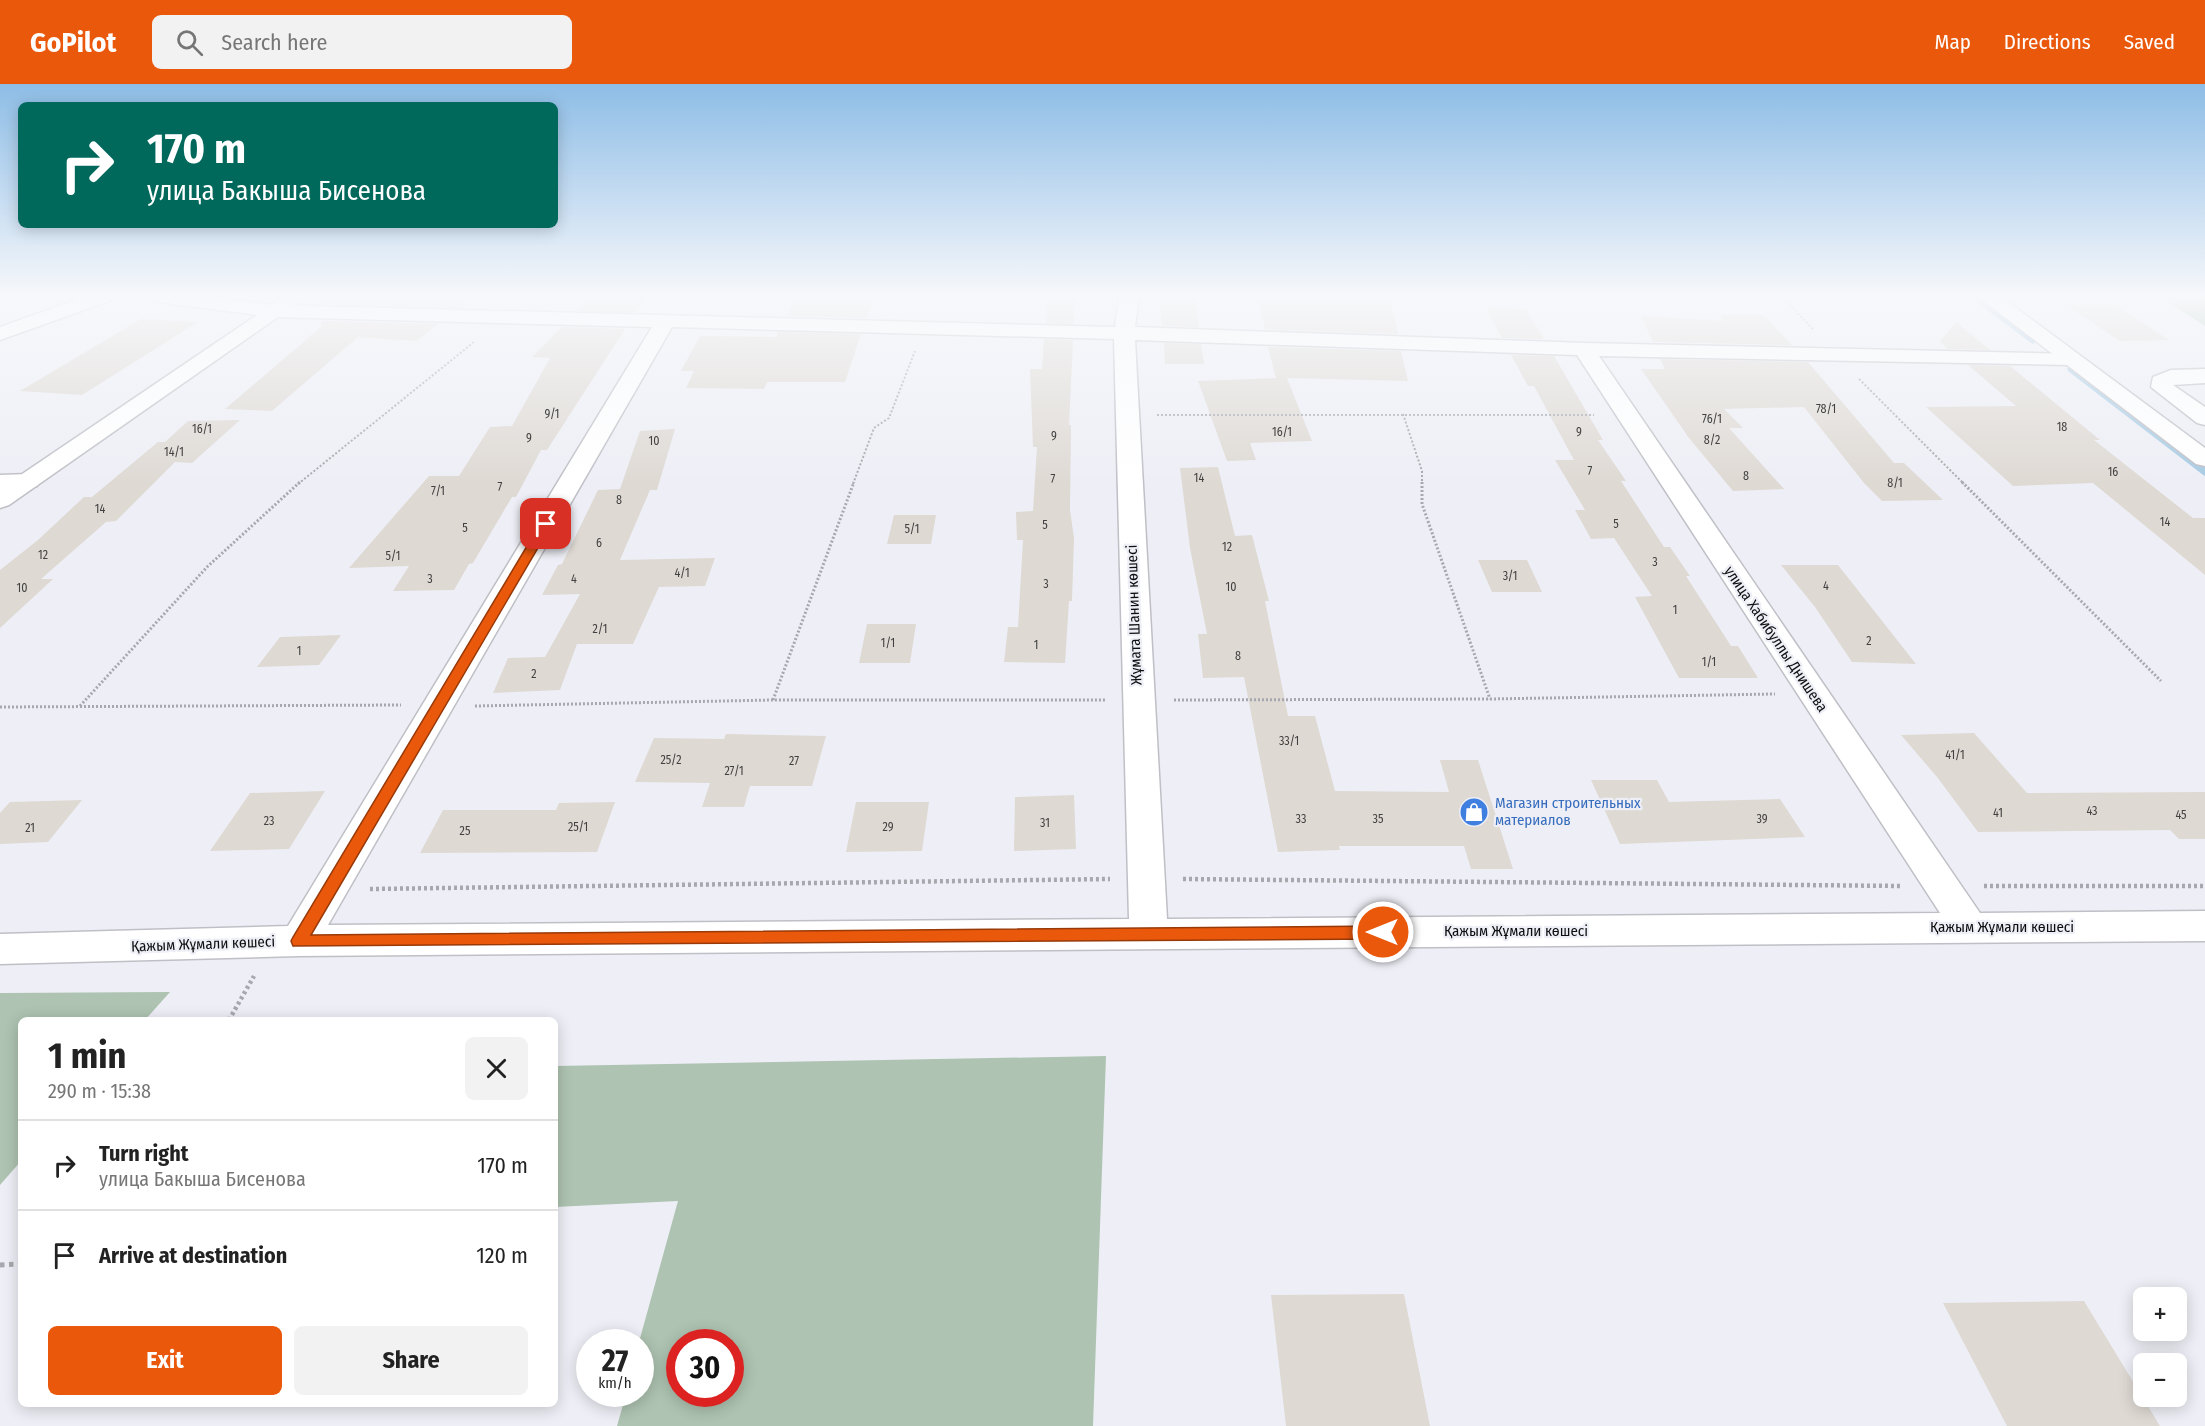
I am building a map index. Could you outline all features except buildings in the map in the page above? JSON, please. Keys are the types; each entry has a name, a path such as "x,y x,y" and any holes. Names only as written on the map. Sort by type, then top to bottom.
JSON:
{"street":[{"path":"0,500 205,359"},
{"path":"286,941 439,705 643,359"},
{"name":"Жұмата Шанин көшесі","path":"1125,359 1149,934"},
{"name":"улица Хабибуллы Днишева","path":"1590,359 1969,927"},
{"path":"2055,359 2070,359 2205,459"},
{"path":"2205,376 2171,377 2161,382 2162,387 2205,417"},
{"path":"2179,440 2205,440"},
{"path":"0,482 28,481"},
{"name":"Қажым Жұмали көшесі","path":"0,949 286,941 2205,926"}],"path":[{"path":"80,706 192,581 252,524 313,471 453,359"},
{"path":"774,700 873,428 889,418 911,359"},
{"path":"1839,359 2161,681"},
{"path":"1403,414 1422,471 1422,504 1490,699"},
{"path":"1127,415 1626,415"},
{"path":"0,707 439,705"},
{"path":"367,889 1147,879 2205,886"},
{"path":"231,1017 286,941"},
{"path":"0,1265 18,1264"}],"green space":[{"path":"170,992 148,1017 18,1017 18,1164 0,1185 0,993"},
{"path":"1106,1056 1093,1426 617,1426 622,1407 654,1407 654,1329 643,1329 678,1201 558,1207 558,1066"}],"waterway":[{"path":"2071,369 2205,472"}],"place":[{"name":"Магазин строительных материалов","path":"1474,812"}],"route":[{"path":"546,524 299,941 1383,932"}]}
